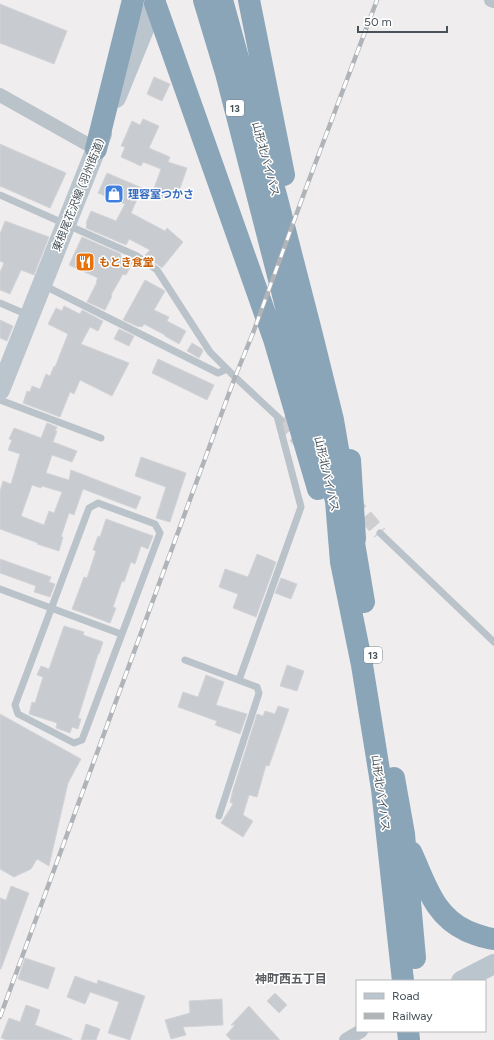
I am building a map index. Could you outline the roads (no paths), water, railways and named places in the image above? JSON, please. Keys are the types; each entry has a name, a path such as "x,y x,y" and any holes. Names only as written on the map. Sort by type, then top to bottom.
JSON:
{"highway":[{"path":"96,149 133,0"},
{"name":"山形北バイパス","path":"204,0 226,73 264,217 336,501 349,560 404,834 417,980"},
{"name":"山形北バイパス","path":"222,0 288,213 293,336"},
{"path":"249,0 288,213 321,318 350,454 349,560"},
{"path":"155,2 234,226 293,336"},
{"name":"山形北バイパス","path":"349,560 362,665 382,789 403,980"},
{"path":"404,834 432,899 444,916 460,928 483,938 494,939"}],"main road":[{"name":"東根尾花沢線 (羽州街道)","path":"0,390 155,2"},
{"path":"463,980 494,964"}],"street":[{"path":"0,95 96,149"},
{"path":"346,1040 359,1032"}],"lane":[{"path":"0,195 137,256 157,270 210,352 279,418 301,507 239,680"},
{"path":"42,284 218,373 227,369"},
{"path":"0,303 30,316"},
{"path":"0,400 100,438"},
{"path":"98,503 155,524 160,533 82,740 74,743 18,714 15,705 51,608 89,508 98,503"},
{"path":"380,533 494,642"},
{"path":"0,589 121,634"},
{"path":"185,660 257,687 259,693 219,816"}],"tunnel":[{"path":"281,420 302,444"},
{"path":"352,500 380,533"}],"railway":[{"path":"0,1017 235,377 253,333 377,0"}],"place":[{"name":"理容室つかさ","path":"114,194"},
{"name":"もとき食堂","path":"85,262"}],"district":[{"name":"神町西五丁目","path":"291,979"}]}
